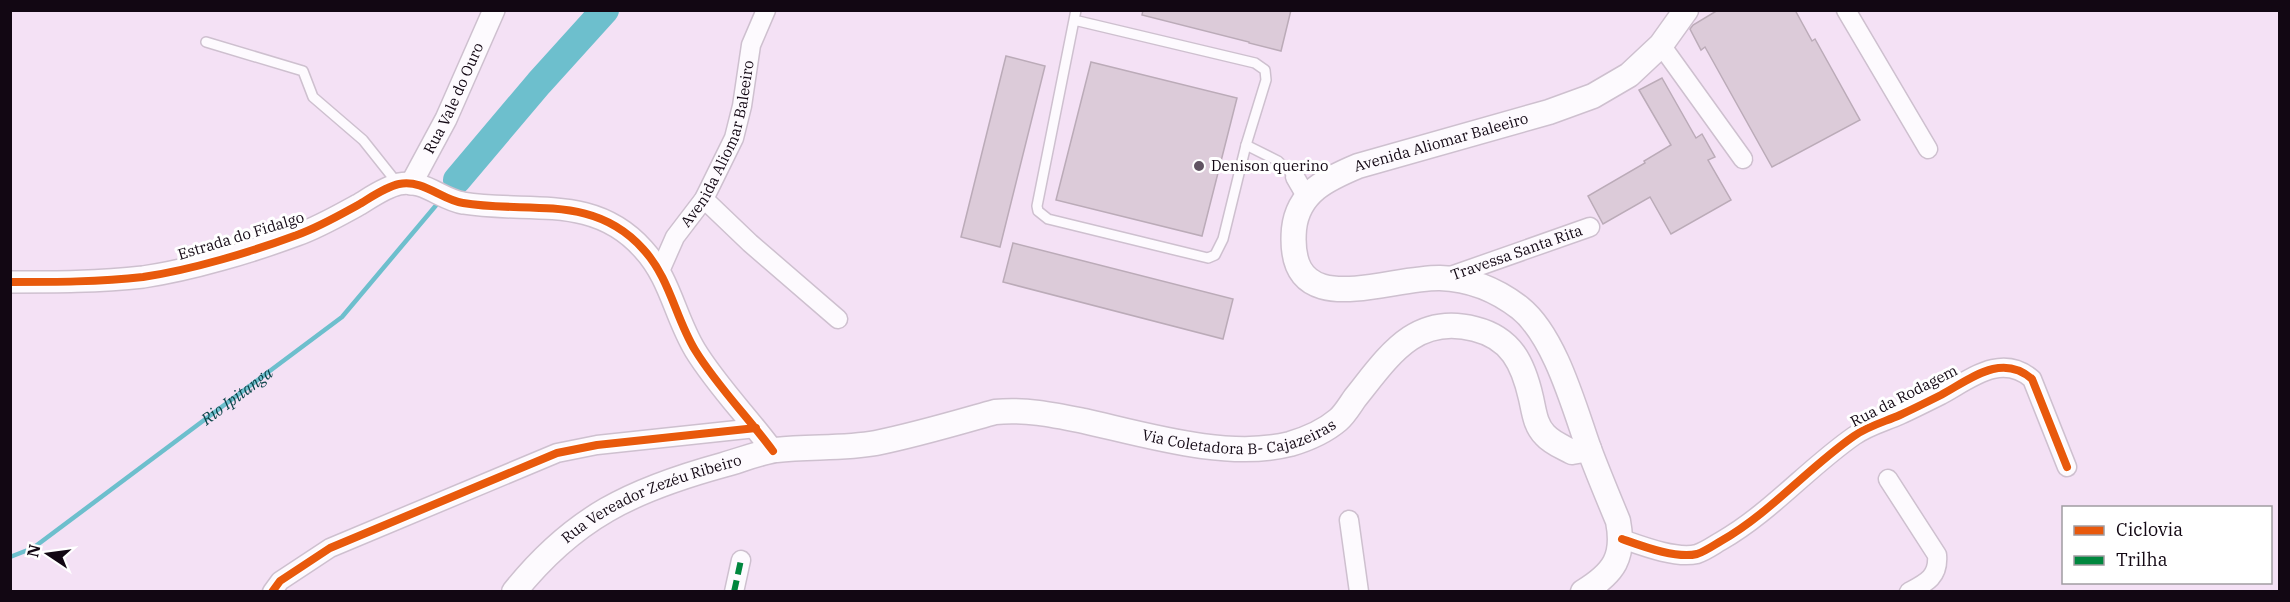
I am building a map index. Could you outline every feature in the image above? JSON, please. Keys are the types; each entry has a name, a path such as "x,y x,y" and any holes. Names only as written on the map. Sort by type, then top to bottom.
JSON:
{"main road":[{"name":"Avenida Aliomar Baleeiro","path":"1300,187 1358,166 1549,112 1593,96 1629,75 1661,45 1686,10"},
{"path":"1300,187 1294,257 1305,278 1317,286 1355,289 1427,278 1467,282 1486,288 1521,309 1533,322 1550,347 1581,451 1618,521 1622,539 1620,553 1602,581 1583,591"},
{"name":"Via Coletadora B- Cajazeiras","path":"810,447 874,443 995,412 1015,410 1038,412 1171,440 1238,450 1286,445 1304,440 1339,419 1383,364 1414,335 1443,325 1457,325 1485,332 1502,341 1517,358 1528,385 1536,420 1545,435 1581,451"},
{"name":"Rua Vereador Zezéu Ribeiro","path":"514,591 556,545 598,513 638,493 692,474 773,451 810,447"}],"street":[{"name":"Rua Vale do Ouro","path":"405,184 446,119 494,10"},
{"name":"Avenida Aliomar Baleeiro","path":"660,271 675,237 704,199 734,138 752,45 766,10"},
{"path":"1845,10 1928,149"},
{"path":"1661,45 1743,159"},
{"path":"405,184 438,192 460,203 567,209 598,217 629,236 643,249 660,271 694,349 773,451"},
{"name":"Estrada do Fidalgo","path":"10,282 143,277 182,268 296,236 324,224 375,195 405,184"},
{"path":"704,199 750,243 838,319"},
{"name":"Travessa Santa Rita","path":"1443,279 1590,227"},
{"name":"Rua da Rodagem","path":"1622,539 1655,550 1688,555 1698,554 1745,525 1860,432 1900,415 1996,367 2012,369 2032,379 2067,466"},
{"path":"272,591 280,582 330,548 556,453 597,445 756,428"},
{"path":"1888,479 1937,555 1937,570 1932,578 1926,584 1909,591"},
{"path":"1349,520 1359,591"},
{"path":"734,591 741,561"}],"lane":[{"path":"1075,15 1261,66 1266,74 1223,239 1215,255 1208,258 1041,216 1037,206 1075,15"},
{"path":"206,42 303,71 312,97 363,140 405,184"},
{"path":"1246,145 1278,160 1300,187"}],"building":[{"path":"1143,10 1291,10 1281,51 1142,15"},
{"path":"1718,10 1795,10 1812,41 1815,39 1860,120 1772,167 1705,47 1701,50 1690,29"},
{"path":"1006,56 1045,66 1000,247 961,237"},
{"path":"1091,62 1237,98 1202,236 1056,200"},
{"path":"1662,78 1696,138 1702,134 1715,157 1708,160 1731,200 1671,234 1650,197 1603,224 1588,196 1671,145 1639,90"},
{"path":"1013,243 1233,299 1223,339 1003,282"}],"waterway":[{"name":"Rio Ipitanga","path":"457,180 539,83 605,10"},
{"name":"Rio Ipitanga","path":"10,557 33,548 342,317 438,203"}],"marked path":[{"path":"734,592 741,560"}],"cycle path":[{"path":"10,282 126,279 162,274 221,260 305,232 383,190 399,184 416,184 463,203 559,209 581,213 603,220 624,231 652,260 660,272 695,350 773,451"},
{"path":"1622,539 1679,555 1700,553 1739,530 1859,433 1941,395 1974,376 1997,368 2020,371 2032,379 2067,467"},
{"path":"272,592 280,581 330,548 557,453 597,445 756,428"}],"place":[{"name":"Denison querino","path":"1199,166"}]}
